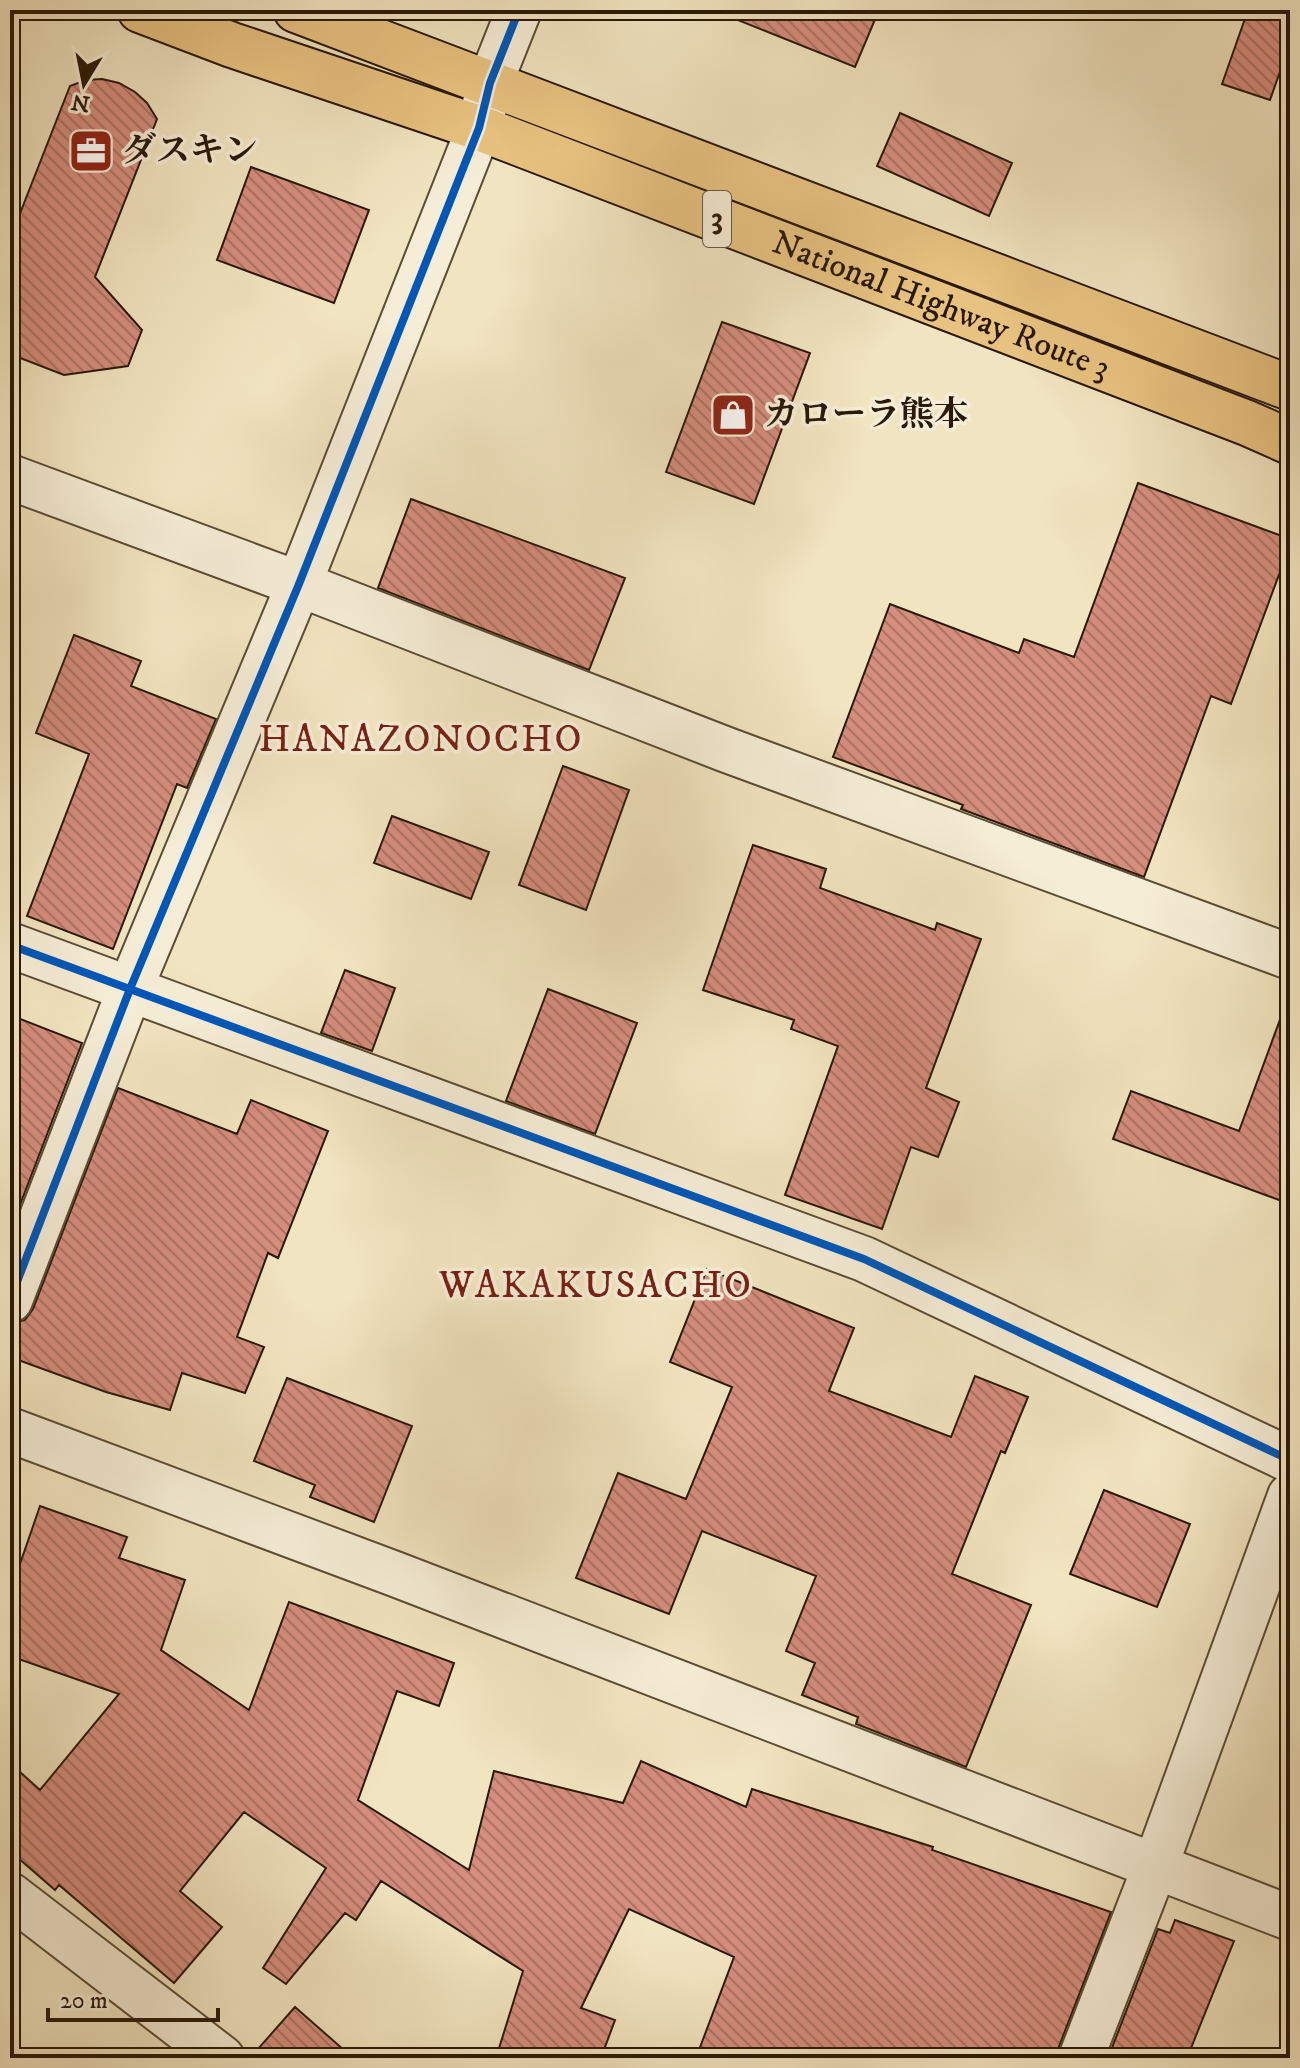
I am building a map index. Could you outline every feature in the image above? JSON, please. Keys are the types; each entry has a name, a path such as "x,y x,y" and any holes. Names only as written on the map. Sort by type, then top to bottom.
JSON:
{"highway":[{"name":"National Highway Route 3","path":"140,10 232,45 479,128 1290,442"},
{"name":"National Highway Route 3","path":"296,10 1290,388"}],"street":[{"path":"10,1300 130,989 299,584 479,128 490,83 519,10"},
{"path":"10,477 299,584 727,750 1290,957"},
{"path":"10,945 864,1259 1290,1460"},
{"path":"10,1430 395,1574 1290,1918"},
{"path":"1081,2058 1155,1867 1290,1496"},
{"path":"10,1895 167,2042 222,2058"}],"building":[{"path":"718,10 879,10 855,67"},
{"path":"1248,10 1290,10 1290,43 1270,100 1222,84"},
{"path":"102,79 119,83 135,92 157,119 95,277 142,330 128,366 64,375 10,354 10,239 70,86 86,80"},
{"path":"900,113 1012,163 989,216 877,166"},
{"path":"251,167 369,210 334,303 217,260"},
{"path":"722,322 810,353 754,504 666,472"},
{"path":"1138,483 1290,539 1231,704 1211,696 1144,877 961,809 963,805 833,757 890,604 1019,653 1024,639 1074,657"},
{"path":"411,499 625,578 589,670 378,588"},
{"path":"74,635 141,661 131,686 216,719 187,788 177,784 113,949 27,916 89,754 36,733"},
{"path":"563,766 629,790 586,910 519,885"},
{"path":"392,816 489,852 471,899 374,863"},
{"path":"753,845 826,869 820,888 935,930 937,923 981,939 926,1088 959,1102 938,1157 911,1147 882,1229 785,1195 838,1046 791,1029 794,1020 703,990"},
{"path":"345,970 395,988 372,1051 321,1033"},
{"path":"548,989 637,1023 595,1134 506,1101"},
{"path":"1285,1006 1290,1007 1290,1204 1113,1139 1131,1091 1239,1131"},
{"path":"10,1015 82,1043 10,1231"},
{"path":"118,1088 237,1134 251,1100 328,1131 278,1258 268,1253 237,1337 264,1347 245,1393 182,1373 170,1410 106,1392 10,1357 10,1324 25,1320 33,1309"},
{"path":"707,1269 854,1328 829,1391 951,1437 975,1376 1028,1397 1005,1453 1001,1451 952,1574 1031,1605 966,1767 856,1724 858,1717 802,1695 815,1663 786,1651 816,1576 702,1531 669,1614 576,1578 618,1473 686,1499 732,1387 670,1362"},
{"path":"287,1378 412,1426 374,1522 310,1497 315,1485 254,1461"},
{"path":"1104,1490 1190,1524 1157,1607 1070,1574"},
{"path":"40,1506 127,1537 119,1558 185,1580 161,1650 249,1710 289,1602 454,1663 439,1706 397,1691 358,1800 469,1870 494,1771 623,1803 641,1761 746,1807 752,1789 933,1847 932,1850 1111,1912 1057,2058 696,2058 734,1957 629,1909 581,2008 615,2020 601,2058 496,2058 523,1971 381,1881 356,1920 345,1913 286,1984 263,1968 326,1868 244,1812 180,1891 222,1927 174,1983 59,1885 55,1890 10,1851 10,1763 40,1790 119,1694 10,1656 10,1593"},
{"path":"1175,1920 1234,1941 1187,2058 1108,2058 1158,1929 1170,1933"},
{"path":"295,2007 353,2058 250,2058"}],"cycle path":[{"path":"10,1300 130,989 299,584 479,128 490,83 519,10"},
{"path":"10,945 864,1259 1290,1460"}],"place":[{"name":"ダスキン","path":"91,151"},
{"name":"カローラ熊本","path":"733,415"}],"district":[{"name":"HANAZONOCHO","path":"421,740"},
{"name":"WAKAKUSACHO","path":"596,1286"}]}
